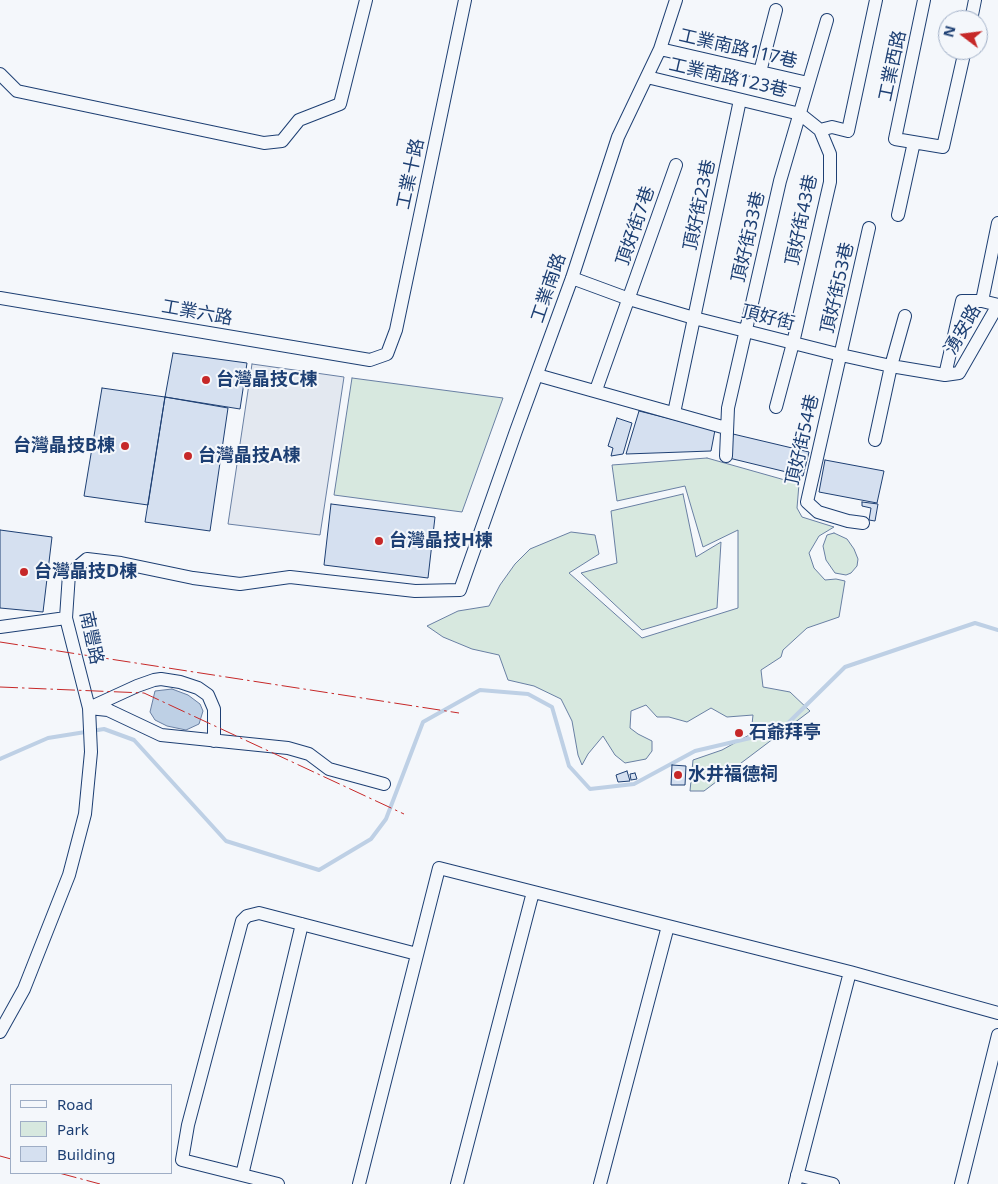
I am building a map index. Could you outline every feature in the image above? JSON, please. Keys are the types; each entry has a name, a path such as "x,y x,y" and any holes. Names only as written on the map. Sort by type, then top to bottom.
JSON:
{"street":[{"path":"0,74 17,91 264,143 282,140 300,120 340,104 366,0"},
{"name":"工業十路","path":"387,354 396,330 464,0"},
{"name":"工業南路","path":"460,590 572,278 618,137 660,49 676,0"},
{"path":"820,130 832,127 848,131 876,0"},
{"name":"工業西路","path":"914,142 895,138 924,0"},
{"path":"760,72 776,10"},
{"name":"頂好街33巷","path":"726,456 728,408 780,181 827,20"},
{"name":"工業南路117巷","path":"660,49 808,83"},
{"path":"898,215 914,142 943,147 963,60"},
{"name":"工業南路123巷","path":"647,77 800,114"},
{"name":"頂好街23巷","path":"674,412 740,100"},
{"name":"頂好街43巷","path":"776,407 793,343 830,182 830,154 820,130 800,114"},
{"name":"頂好街7巷","path":"596,390 676,165"},
{"path":"982,301 998,224"},
{"name":"頂好街53巷","path":"841,355 869,228"},
{"name":"頂好街","path":"572,278 629,299 694,318 841,355 890,366 945,375 958,373"},
{"name":"工業六路","path":"0,298 370,360 387,354"},
{"path":"945,375 962,301 982,301 998,305"},
{"name":"湧安路","path":"958,373 998,305"},
{"path":"875,440 890,366 905,316"},
{"name":"頂好街54巷","path":"841,355 807,502 818,512 848,521 863,523"},
{"path":"537,375 726,428"},
{"name":"南豐路","path":"1,1027 24,989 72,866 85,814 91,752 90,708 66,618 70,574 87,560 121,563 193,578 240,584 290,577 414,591 460,590"},
{"path":"0,627 66,618"},
{"path":"90,708 154,680 161,679 180,682 198,688 208,695 214,709 214,741"},
{"path":"90,708 108,710 162,735 288,748 309,754 329,769 384,784"},
{"path":"359,1184 439,868 850,972 998,1013"},
{"path":"457,1184 533,892"},
{"path":"278,1184 182,1160 188,1125 242,921 247,916 259,913 417,954"},
{"path":"242,1175 302,924"},
{"path":"600,1184 668,926"},
{"path":"833,1184 796,1179 850,972"},
{"path":"961,1184 998,1035"}],"green space":[{"path":"352,378 503,398 462,512 334,495"},
{"path":"707,458 799,484 797,508 802,517 834,527 819,536 809,553 814,568 825,580 836,579 845,581 839,617 807,628 783,650 781,657 761,670 763,687 790,692 810,711 704,791 690,791 693,760 722,750 751,734 753,715 727,717 711,708 687,722 669,717 657,717 646,705 631,711 630,728 652,741 652,751 646,759 625,763 615,755 603,736 588,754 582,765 578,755 572,721 561,699 534,686 508,680 499,655 472,649 443,637 427,626 458,611 489,606 500,585 515,564 530,549 571,532 595,535 599,554 569,573 642,638 738,608 738,530 703,547 685,486 617,501 612,465"},
{"path":"683,494 696,557 721,542 717,608 642,630 581,573 617,563 611,511"},
{"path":"834,533 847,539 858,559 857,566 851,573 846,575 835,573 826,560 823,546 827,535"}],"shaded area":[{"path":"252,364 344,377 320,535 228,524"}],"water":[{"path":"172,689 188,695 200,704 203,711 199,724 186,730 167,726 155,720 150,712 155,691"}],"building":[{"name":"台灣晶技C棟","path":"173,353 247,363 240,409 165,397"},
{"name":"台灣晶技B棟","path":"102,388 165,397 148,505 84,496"},
{"name":"台灣晶技A棟","path":"165,397 228,408 210,531 145,522"},
{"path":"639,411 715,430 711,451 626,454"},
{"path":"617,418 632,423 623,454 611,456 613,448 608,446"},
{"path":"733,434 809,452 803,476 729,458"},
{"path":"825,460 884,471 877,503 819,492"},
{"path":"862,502 878,504 875,521 869,520 871,508 862,506"},
{"name":"台灣晶技H棟","path":"331,504 435,517 428,578 324,565"},
{"name":"台灣晶技D棟","path":"0,530 52,537 43,612 0,608"},
{"name":"石爺拜亭","path":"742,730 743,734 736,736 735,732"},
{"name":"水井福德祠","path":"672,765 686,766 685,785 671,785"},
{"path":"627,771 630,781 618,782 616,775"},
{"path":"635,773 637,779 631,780 630,774"}],"waterway":[{"path":"0,759 48,738 104,729 134,740 226,841 319,870 371,839 386,819 423,722 480,690 528,694 552,707 569,766 590,789 634,784 695,751 780,731 845,667 975,623 998,630"}],"power":[{"path":"0,642 459,713"},
{"path":"0,687 144,693 404,814"},
{"path":"0,1156 10,1159"},
{"path":"63,1174 100,1184"}],"place":[{"name":"台灣晶技C棟","path":"206,380"},
{"name":"台灣晶技B棟","path":"125,446"},
{"name":"台灣晶技A棟","path":"188,456"},
{"name":"台灣晶技H棟","path":"379,541"},
{"name":"台灣晶技D棟","path":"24,572"},
{"name":"石爺拜亭","path":"739,733"},
{"name":"水井福德祠","path":"678,775"}]}
